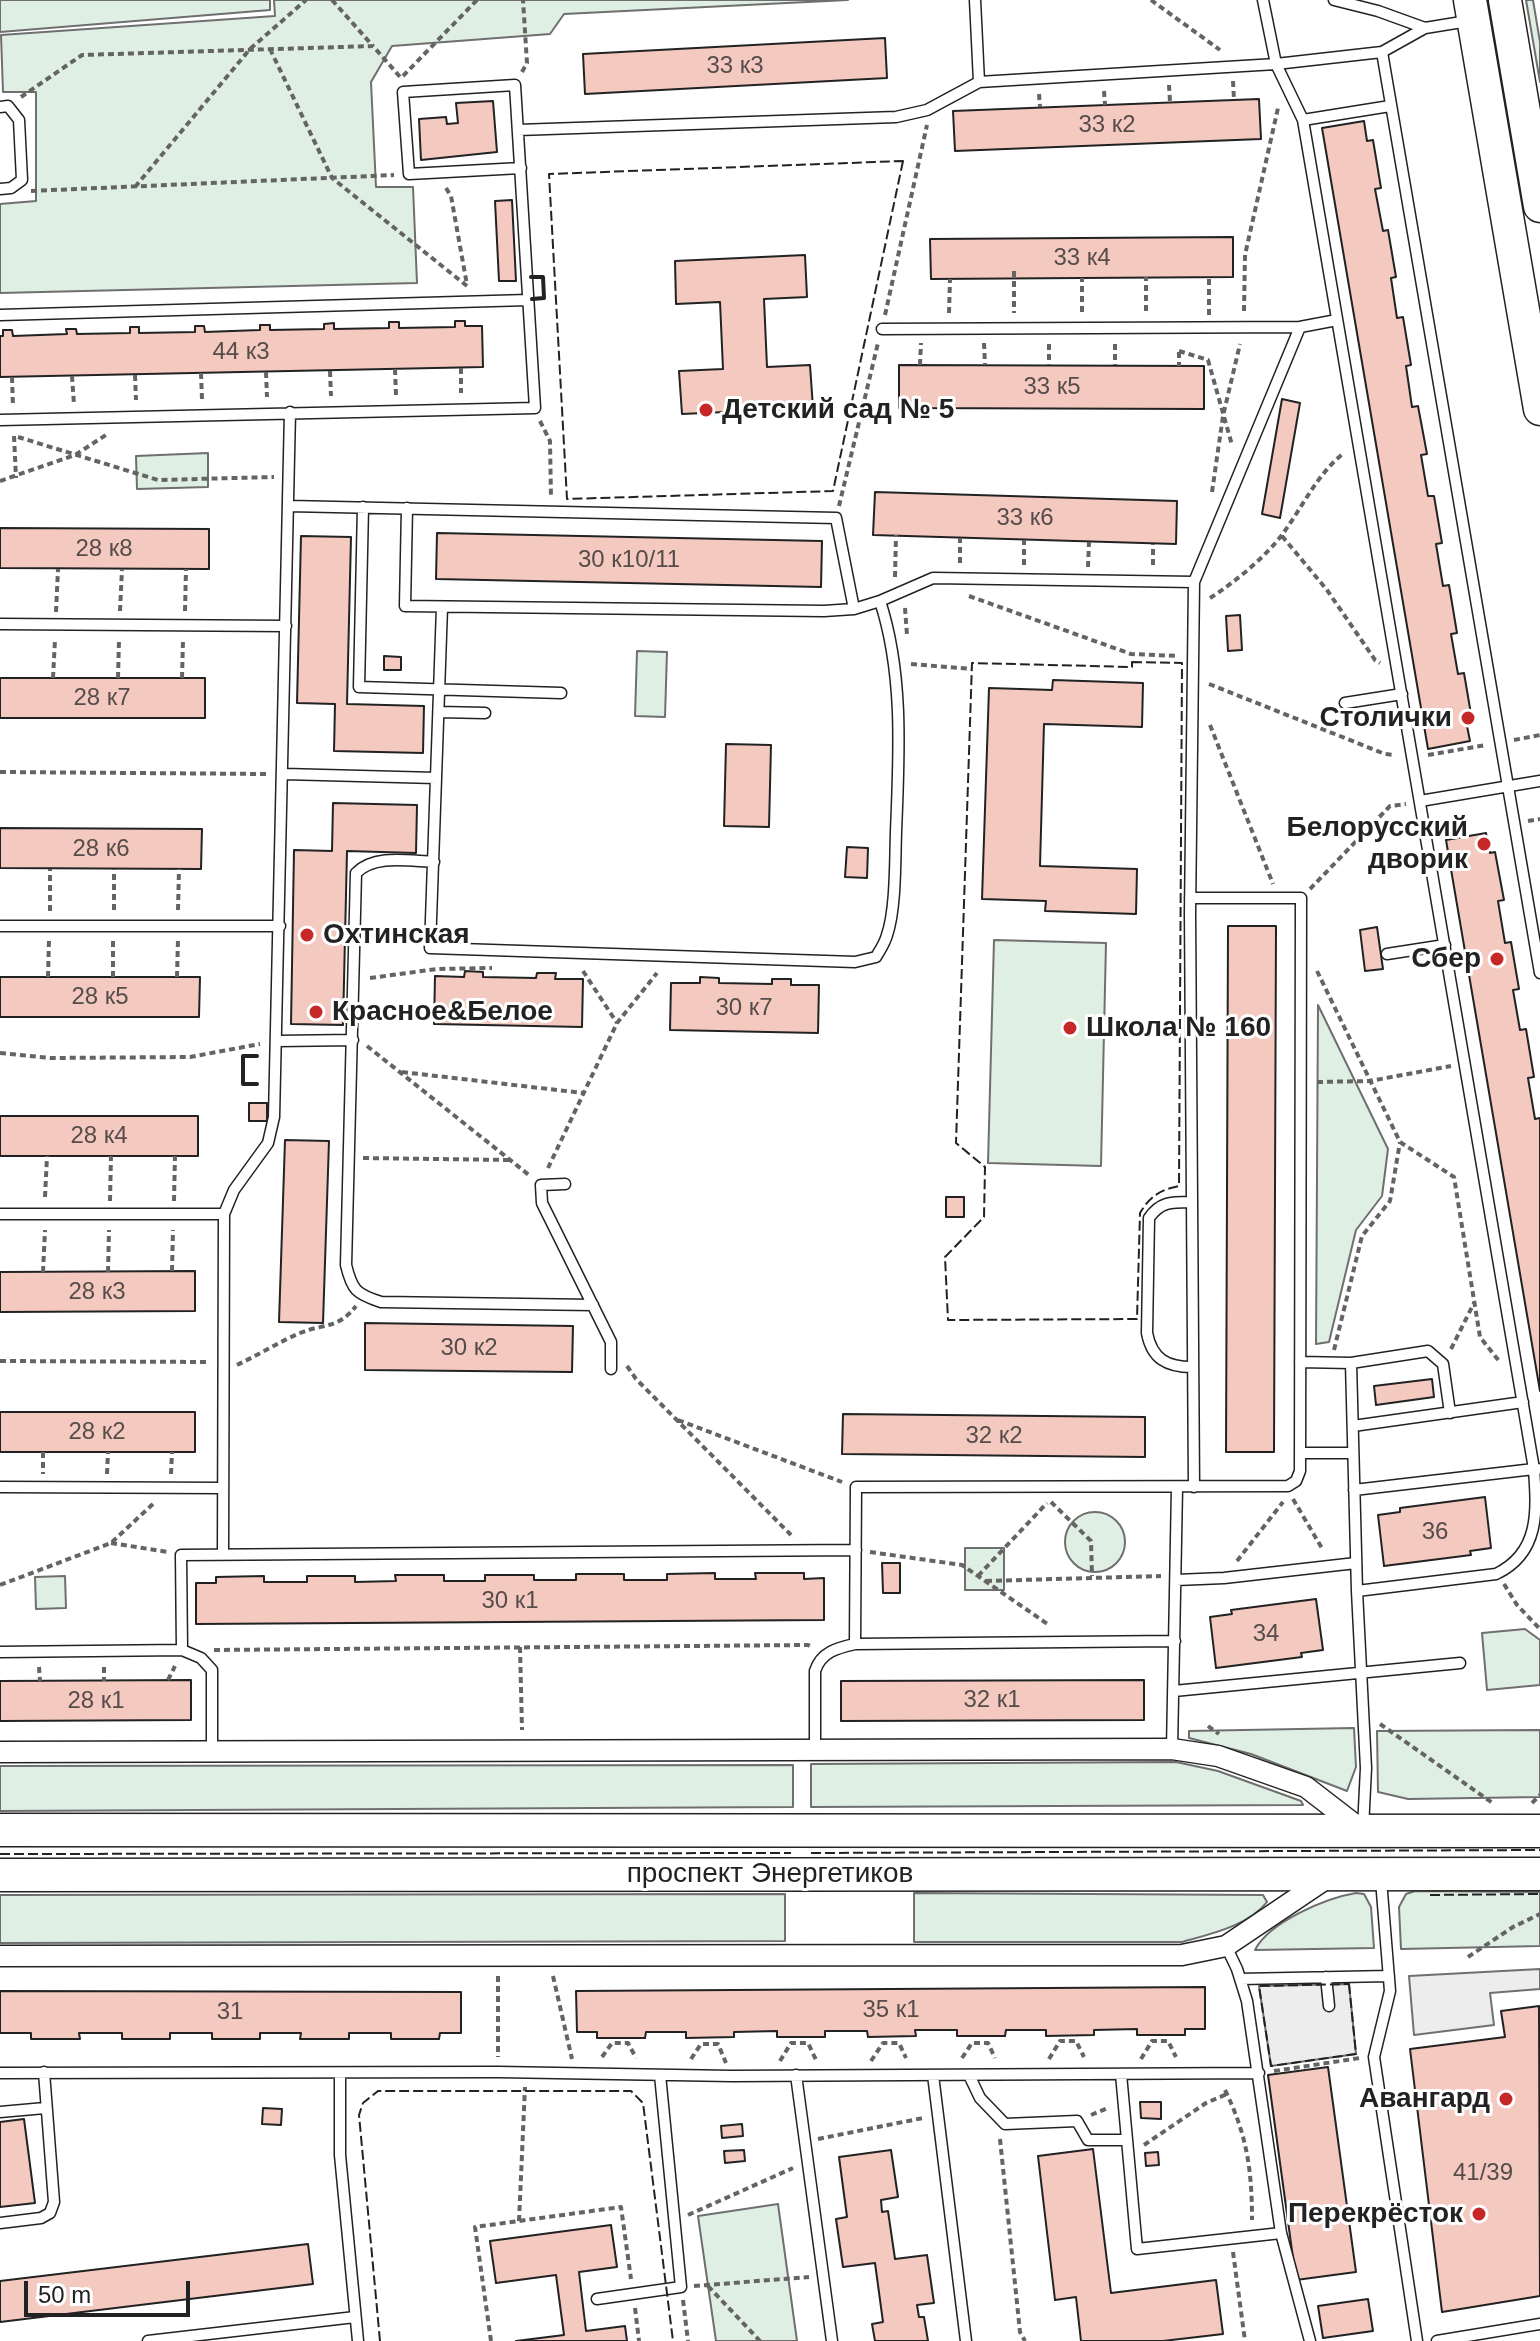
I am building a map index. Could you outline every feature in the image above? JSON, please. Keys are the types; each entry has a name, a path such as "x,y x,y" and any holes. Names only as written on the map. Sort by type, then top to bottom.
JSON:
{"main road":[{"path":"1505,0 1540,206"},
{"path":"1472,10 1540,409"},
{"name":"проспект Энергетиков","path":"0,1830 1363,1831 1535,1818"},
{"name":"проспект Энергетиков","path":"0,1875 1540,1874"}],"street":[{"path":"0,1752 1172,1749 1218,1756 1306,1787 1363,1831"},
{"path":"0,1956 1182,1955 1226,1946 1332,1874"}],"lane":[{"path":"975,0 979,82"},
{"path":"1263,0 1276,64 1303,120 1522,1397 1537,1469 1534,1531 1525,1552 1513,1566 1496,1574 1357,1591"},
{"path":"1334,0 1378,11 1425,28"},
{"path":"518,130 896,117 927,110 979,82 1276,64 1382,52 1425,28 1472,10"},
{"path":"1382,52 1540,973"},
{"path":"0,420 535,408 521,168 515,85 403,92 409,174 521,168"},
{"path":"4,106 19,120 22,180 6,189"},
{"path":"1303,120 1390,106"},
{"path":"0,315 528,300"},
{"path":"882,329 1300,327 1337,320"},
{"path":"1194,1487 1190,898 1194,582 1300,327"},
{"path":"223,1554 224,1214 234,1190 268,1143 274,1117 290,412"},
{"path":"289,506 836,518 854,609"},
{"path":"363,507 359,687 561,693"},
{"path":"407,508 405,606 824,611 854,609 933,578 1194,582"},
{"path":"442,607 430,948 855,962 876,957 888,935 895,871 899,733 895,666 880,601"},
{"path":"0,624 286,626"},
{"path":"1345,703 1402,694"},
{"path":"439,712 485,713"},
{"path":"284,774 436,778"},
{"path":"1420,801 1540,781"},
{"path":"434,862 376,861 365,864 356,873 346,1265 351,1286 364,1296 381,1302 593,1305"},
{"path":"855,1644 856,1487 1177,1488 1288,1486 1296,1481 1300,1471 1301,898 1190,898"},
{"path":"0,926 280,926"},
{"path":"1387,954 1445,945"},
{"path":"278,1041 353,1040"},
{"path":"565,1184 541,1185 542,1203 611,1342 611,1369"},
{"path":"1190,1202 1168,1202 1156,1208 1149,1218 1147,1333 1149,1346 1164,1363 1175,1367 1192,1367"},
{"path":"0,1214 224,1214"},
{"path":"1300,1362 1351,1363 1428,1351 1443,1364 1450,1413"},
{"path":"1351,1363 1357,1591 1366,1768 1363,1831"},
{"path":"1353,1426 1450,1413 1522,1397"},
{"path":"1300,1453 1353,1453"},
{"path":"1354,1490 1537,1469"},
{"path":"0,1487 223,1488"},
{"path":"1172,1749 1177,1488"},
{"path":"182,1650 181,1555 856,1550"},
{"path":"1176,1580 1224,1578 1356,1563"},
{"path":"815,1749 815,1671 824,1655 837,1648 855,1644 1175,1641"},
{"path":"0,1652 182,1650 201,1658 212,1670 212,1752"},
{"path":"1174,1691 1460,1663"},
{"path":"1380,1874 1390,1991 1374,2057 1417,2341"},
{"path":"1226,1946 1247,2001 1281,2233 1310,2341"},
{"path":"1240,1979 1389,1976"},
{"path":"1326,1977 1329,2006"},
{"path":"0,2223 41,2218 50,2213 54,2202 44,2072"},
{"path":"0,2073 498,2072 732,2076 1259,2073"},
{"path":"340,2073 340,2155 358,2341"},
{"path":"1127,2074 1123,2101 1137,2249 1281,2233"},
{"path":"597,2299 681,2287 660,2075"},
{"path":"796,2075 832,2341"},
{"path":"933,2075 966,2341"},
{"path":"969,2075 980,2098 1005,2124 1077,2121 1088,2140 1126,2140"},
{"path":"0,2112 45,2108"},
{"path":"148,2341 355,2317"},
{"path":"1437,2341 1540,2324"}],"path":[{"path":"135,187 250,49 306,0"},
{"path":"332,0 402,78 403,92"},
{"path":"402,78 477,0"},
{"path":"515,85 527,63 523,0"},
{"path":"1151,0 1231,58 1232,67"},
{"path":"4,106 82,55 373,46"},
{"path":"270,49 332,178 467,286 480,301"},
{"path":"1216,529 1209,511 1223,416 1244,327 1245,255 1284,81"},
{"path":"437,172 451,196 467,286"},
{"path":"6,189 38,192 409,174"},
{"path":"1014,271 1014,328"},
{"path":"1146,277 1146,328"},
{"path":"1209,277 1209,327"},
{"path":"1082,278 1082,328"},
{"path":"949,328 950,279"},
{"path":"1179,327 1179,366"},
{"path":"1049,328 1049,365"},
{"path":"1115,328 1115,365"},
{"path":"1179,351 1208,360 1241,470"},
{"path":"461,368 462,409"},
{"path":"395,369 396,410"},
{"path":"330,371 331,411"},
{"path":"266,372 268,413"},
{"path":"201,373 203,415"},
{"path":"0,481 16,478 75,455 137,416 135,375"},
{"path":"72,376 74,418"},
{"path":"12,377 16,478"},
{"path":"535,408 550,441 551,511"},
{"path":"14,436 158,480 289,477"},
{"path":"1193,605 1212,598 1228,586 1282,536 1329,467 1359,442"},
{"path":"896,535 895,577 904,598 907,638"},
{"path":"1282,536 1327,590 1375,660 1399,676"},
{"path":"959,578 960,538"},
{"path":"1023,579 1024,540"},
{"path":"1088,580 1089,542"},
{"path":"1153,544 1153,581"},
{"path":"966,595 1131,654 1193,656"},
{"path":"908,651 909,664 972,669"},
{"path":"1192,677 1385,754 1413,757 1540,735"},
{"path":"1208,721 1279,898"},
{"path":"0,772 284,774"},
{"path":"1301,898 1390,806 1420,801"},
{"path":"1301,936 1400,1142 1454,1177 1480,1337 1522,1397"},
{"path":"354,981 437,969 503,969"},
{"path":"571,970 598,971"},
{"path":"583,971 617,1023"},
{"path":"353,1040 372,1049 541,1185 617,1023 657,973 643,972"},
{"path":"0,1053 50,1058 190,1057 278,1041"},
{"path":"1300,1082 1370,1081 1465,1063"},
{"path":"401,1072 583,1093"},
{"path":"1331,1363 1362,1236 1390,1201 1400,1142"},
{"path":"349,1158 510,1160"},
{"path":"0,1361 235,1367 302,1332 334,1325 347,1317 364,1296"},
{"path":"1443,1364 1475,1301"},
{"path":"611,1342 636,1379 807,1550"},
{"path":"675,1419 856,1487"},
{"path":"0,1585 111,1543 171,1488"},
{"path":"978,1576 1061,1488"},
{"path":"1224,1578 1289,1494 1333,1566"},
{"path":"1049,1501 1091,1541 1092,1577"},
{"path":"111,1543 181,1555"},
{"path":"856,1550 962,1565 1074,1642"},
{"path":"1496,1574 1517,1605 1540,1629"},
{"path":"984,1581 1155,1575 1176,1580"},
{"path":"182,1650 808,1645 824,1655"},
{"path":"520,1647 522,1730"},
{"path":"1378,1723 1496,1805"},
{"path":"1535,1818 1540,1795"},
{"path":"1468,1957 1513,1927 1540,1914"},
{"path":"498,1976 498,2072"},
{"path":"553,1976 576,2074"},
{"path":"1039,2074 1060,2041 1076,2041 1092,2074"},
{"path":"1127,2074 1152,2041 1168,2041 1184,2074"},
{"path":"771,2075 791,2043 808,2043 823,2075"},
{"path":"863,2075 883,2043 899,2043 914,2075"},
{"path":"952,2075 972,2043 988,2043 1003,2074"},
{"path":"681,2075 701,2044 718,2044 732,2076"},
{"path":"1259,2073 1354,2057 1374,2057"},
{"path":"519,2221 526,2073"},
{"path":"1217,2073 1245,2136 1252,2184 1252,2237"},
{"path":"1127,2157 1184,2117 1227,2094"},
{"path":"1077,2121 1123,2101"},
{"path":"804,2142 937,2115"},
{"path":"998,2117 1020,2332 1025,2341"},
{"path":"675,2221 807,2161"},
{"path":"491,2341 475,2227 621,2207 639,2341"},
{"path":"1231,2239 1245,2341"},
{"path":"760,2341 708,2286 789,2280"},
{"path":"681,2287 688,2341"}],"green space":[{"path":"0,0 270,0 270,10 0,32"},
{"path":"274,0 848,0 564,14 550,34 392,46 371,82 376,187 413,187 417,283 0,293 0,204 36,201 36,92 3,92 1,35 275,16"},
{"path":"1526,0 1533,0 1540,42 1540,82"},
{"path":"208,453 208,487 137,489 136,456"},
{"path":"637,651 667,652 665,717 635,716"},
{"path":"994,940 1106,943 1101,1166 988,1163"},
{"path":"1318,1005 1388,1149 1382,1196 1356,1230 1329,1342 1316,1344"},
{"path":"1095,1512 1106,1514 1116,1521 1123,1531 1123,1553 1116,1563 1106,1570 1095,1572 1084,1570 1074,1563 1067,1553 1065,1542 1067,1531 1074,1521 1084,1514"},
{"path":"965,1548 1004,1548 1004,1590 965,1590"},
{"path":"65,1576 66,1608 36,1609 35,1577"},
{"path":"1525,1629 1540,1640 1540,1685 1487,1690 1482,1633"},
{"path":"1354,1728 1356,1767 1347,1791 1251,1754 1189,1738 1189,1731"},
{"path":"1540,1730 1540,1797 1408,1799 1378,1792 1377,1731"},
{"path":"1176,1762 1218,1771 1301,1801 1303,1805 811,1807 811,1764"},
{"path":"793,1765 793,1807 0,1811 0,1766"},
{"path":"1415,1891 1540,1892 1540,1946 1401,1949 1399,1907 1406,1894"},
{"path":"914,1893 1263,1895 1267,1902 1239,1923 1182,1942 914,1942"},
{"path":"785,1894 785,1941 0,1943 0,1895"},
{"path":"1364,1894 1371,1907 1374,1948 1255,1950 1272,1930 1285,1921 1330,1900"},
{"path":"778,2204 797,2341 716,2341 698,2216"}],"shaded area":[{"path":"1540,1969 1540,1989 1490,1993 1494,2025 1414,2035 1409,1976"},
{"path":"1349,1984 1356,2054 1271,2066 1259,1986"}],"building":[{"path":"885,38 887,78 585,94 583,54"},
{"path":"1259,99 1261,139 955,151 953,111"},
{"path":"493,101 497,152 421,160 419,119 446,117 447,124 458,123 456,103"},
{"path":"1364,121 1367,141 1373,140 1381,188 1375,189 1383,231 1388,230 1396,277 1391,278 1397,318 1403,317 1411,365 1406,366 1412,407 1418,406 1427,454 1421,455 1428,496 1434,496 1442,543 1436,544 1443,586 1449,585 1457,633 1451,634 1458,674 1464,673 1472,720 1466,721 1470,741 1428,749 1322,128"},
{"path":"512,200 516,281 499,281 495,201"},
{"path":"1233,237 1233,277 931,279 930,239"},
{"path":"805,255 807,297 764,299 767,367 810,365 813,408 682,414 679,371 723,369 720,302 676,304 675,261"},
{"path":"455,321 465,321 465,326 482,326 483,367 0,377 0,336 3,336 3,330 12,330 13,336 67,334 66,329 76,329 77,334 130,333 130,327 139,327 139,333 195,332 195,326 204,326 205,332 260,330 260,325 270,325 270,330 324,329 324,324 334,323 334,329 389,328 389,322 399,322 399,328 455,327"},
{"path":"899,365 1204,366 1204,409 899,408"},
{"path":"1282,399 1300,403 1280,518 1262,514"},
{"path":"875,492 1177,501 1176,544 873,535"},
{"path":"0,528 209,529 209,569 0,568"},
{"path":"437,533 822,541 821,587 436,579"},
{"path":"301,536 351,537 347,704 424,706 423,753 334,751 335,704 297,703"},
{"path":"1240,615 1242,650 1228,651 1226,616"},
{"path":"384,656 401,657 401,670 384,670"},
{"path":"0,678 205,678 205,718 0,718"},
{"path":"1053,680 1143,683 1142,727 1044,724 1040,866 1137,869 1136,914 1045,911 1046,901 982,899 989,688 1052,690"},
{"path":"726,744 771,745 769,827 724,826"},
{"path":"333,803 417,805 416,853 347,851 343,1025 291,1024 294,850 332,851"},
{"path":"0,828 202,829 201,869 0,868"},
{"path":"1486,833 1490,853 1495,852 1504,900 1498,901 1505,943 1511,942 1519,989 1513,990 1520,1030 1526,1029 1534,1077 1528,1078 1535,1119 1540,1118 1540,1391 1446,840"},
{"path":"847,847 868,848 867,878 845,877"},
{"path":"1228,926 1276,926 1274,1452 1226,1452"},
{"path":"1377,927 1383,969 1365,971 1360,930"},
{"path":"465,971 483,972 483,977 536,978 537,973 556,973 555,979 583,979 582,1027 434,1024 435,976 464,977"},
{"path":"0,977 200,977 199,1017 0,1017"},
{"path":"700,977 719,978 719,983 772,984 772,979 791,979 791,985 819,985 818,1033 670,1030 671,983 700,983"},
{"path":"249,1103 267,1103 267,1121 249,1121"},
{"path":"0,1116 198,1116 198,1156 0,1156"},
{"path":"285,1140 329,1141 323,1323 279,1322"},
{"path":"946,1197 964,1197 964,1217 946,1217"},
{"path":"195,1271 195,1311 0,1312 0,1272"},
{"path":"365,1323 573,1326 572,1372 365,1370"},
{"path":"1432,1379 1434,1397 1376,1405 1374,1386"},
{"path":"0,1412 195,1412 195,1452 0,1452"},
{"path":"843,1414 1145,1417 1145,1457 842,1454"},
{"path":"1485,1497 1491,1548 1470,1551 1471,1555 1384,1566 1378,1515 1400,1512 1400,1508"},
{"path":"882,1563 900,1563 900,1593 883,1593"},
{"path":"715,1573 715,1579 756,1579 755,1573 804,1573 804,1579 824,1578 824,1620 196,1624 196,1583 216,1583 216,1577 264,1576 264,1582 307,1582 307,1576 355,1576 355,1582 396,1581 395,1575 444,1575 444,1581 485,1581 485,1575 534,1575 534,1580 576,1580 576,1574 624,1574 624,1580 667,1580 667,1574"},
{"path":"1316,1599 1323,1650 1301,1653 1302,1657 1216,1668 1210,1617 1232,1614 1231,1610"},
{"path":"191,1680 191,1720 0,1721 0,1681"},
{"path":"1144,1680 1144,1720 841,1721 841,1681"},
{"path":"1205,1987 1205,2029 1185,2029 1185,2035 1137,2035 1137,2029 1094,2030 1094,2035 1046,2036 1046,2030 1006,2030 1005,2036 957,2036 957,2030 915,2030 916,2036 868,2037 867,2031 825,2031 825,2037 777,2037 777,2031 734,2032 734,2037 686,2038 686,2032 646,2032 645,2038 597,2038 597,2032 577,2032 576,1991"},
{"path":"0,1991 461,1992 461,2033 440,2033 439,2039 391,2039 391,2033 349,2033 349,2039 300,2039 301,2033 260,2033 260,2039 212,2039 212,2033 170,2033 170,2039 122,2039 122,2033 79,2033 80,2039 31,2039 31,2033 0,2033"},
{"path":"1539,2006 1540,2296 1442,2312 1410,2049 1505,2037 1501,2011"},
{"path":"1328,2067 1356,2272 1296,2280 1268,2075"},
{"path":"1140,2102 1161,2102 1161,2119 1141,2118"},
{"path":"263,2108 282,2109 281,2125 262,2124"},
{"path":"24,2119 35,2203 0,2207 0,2122"},
{"path":"742,2124 743,2136 722,2138 721,2126"},
{"path":"1093,2149 1111,2293 1216,2280 1223,2334 1163,2341 1081,2341 1076,2297 1055,2300 1038,2156"},
{"path":"744,2150 745,2161 725,2163 724,2151"},
{"path":"891,2150 898,2197 881,2200 882,2212 888,2211 895,2259 927,2255 934,2303 917,2305 919,2317 924,2317 928,2341 875,2341 872,2324 883,2322 875,2263 843,2267 836,2219 847,2217 839,2157"},
{"path":"1158,2152 1159,2165 1146,2166 1145,2153"},
{"path":"611,2225 617,2267 579,2272 586,2331 625,2326 627,2341 516,2341 564,2335 556,2275 496,2283 490,2241"},
{"path":"308,2244 313,2284 0,2322 0,2281"},
{"path":"1368,2299 1373,2331 1323,2338 1318,2306"}],"fence":[{"path":"903,161 833,491 567,499 549,174 903,161"},
{"path":"1132,662 1182,663 1179,1186 1156,1195 1140,1213 1137,1319 948,1320 945,1257 984,1217 985,1167 956,1143 972,663 1132,667 1132,662"},
{"path":"811,1853 1540,1850"},
{"path":"0,1854 791,1853"},
{"path":"1430,1895 1540,1894"},
{"path":"1349,1984 1356,2054 1271,2066 1259,1986 1349,1984"},
{"path":"380,2341 359,2115 363,2103 378,2091 631,2091 643,2103 673,2341"}],"wall":[{"path":"531,277 543,277 544,298 532,299"},
{"path":"257,1056 243,1056 243,1084 257,1084"}],"place":[{"name":"Детский сад № 5","path":"706,410"},
{"name":"Столички","path":"1468,718"},
{"name":"Белорусский дворик","path":"1484,844"},
{"name":"Охтинская","path":"307,935"},
{"name":"Сбер","path":"1497,959"},
{"name":"Красное&Белое","path":"316,1012"},
{"name":"Школа № 160","path":"1070,1028"},
{"name":"Авангард","path":"1506,2099"},
{"name":"Перекрёсток","path":"1479,2214"}]}
